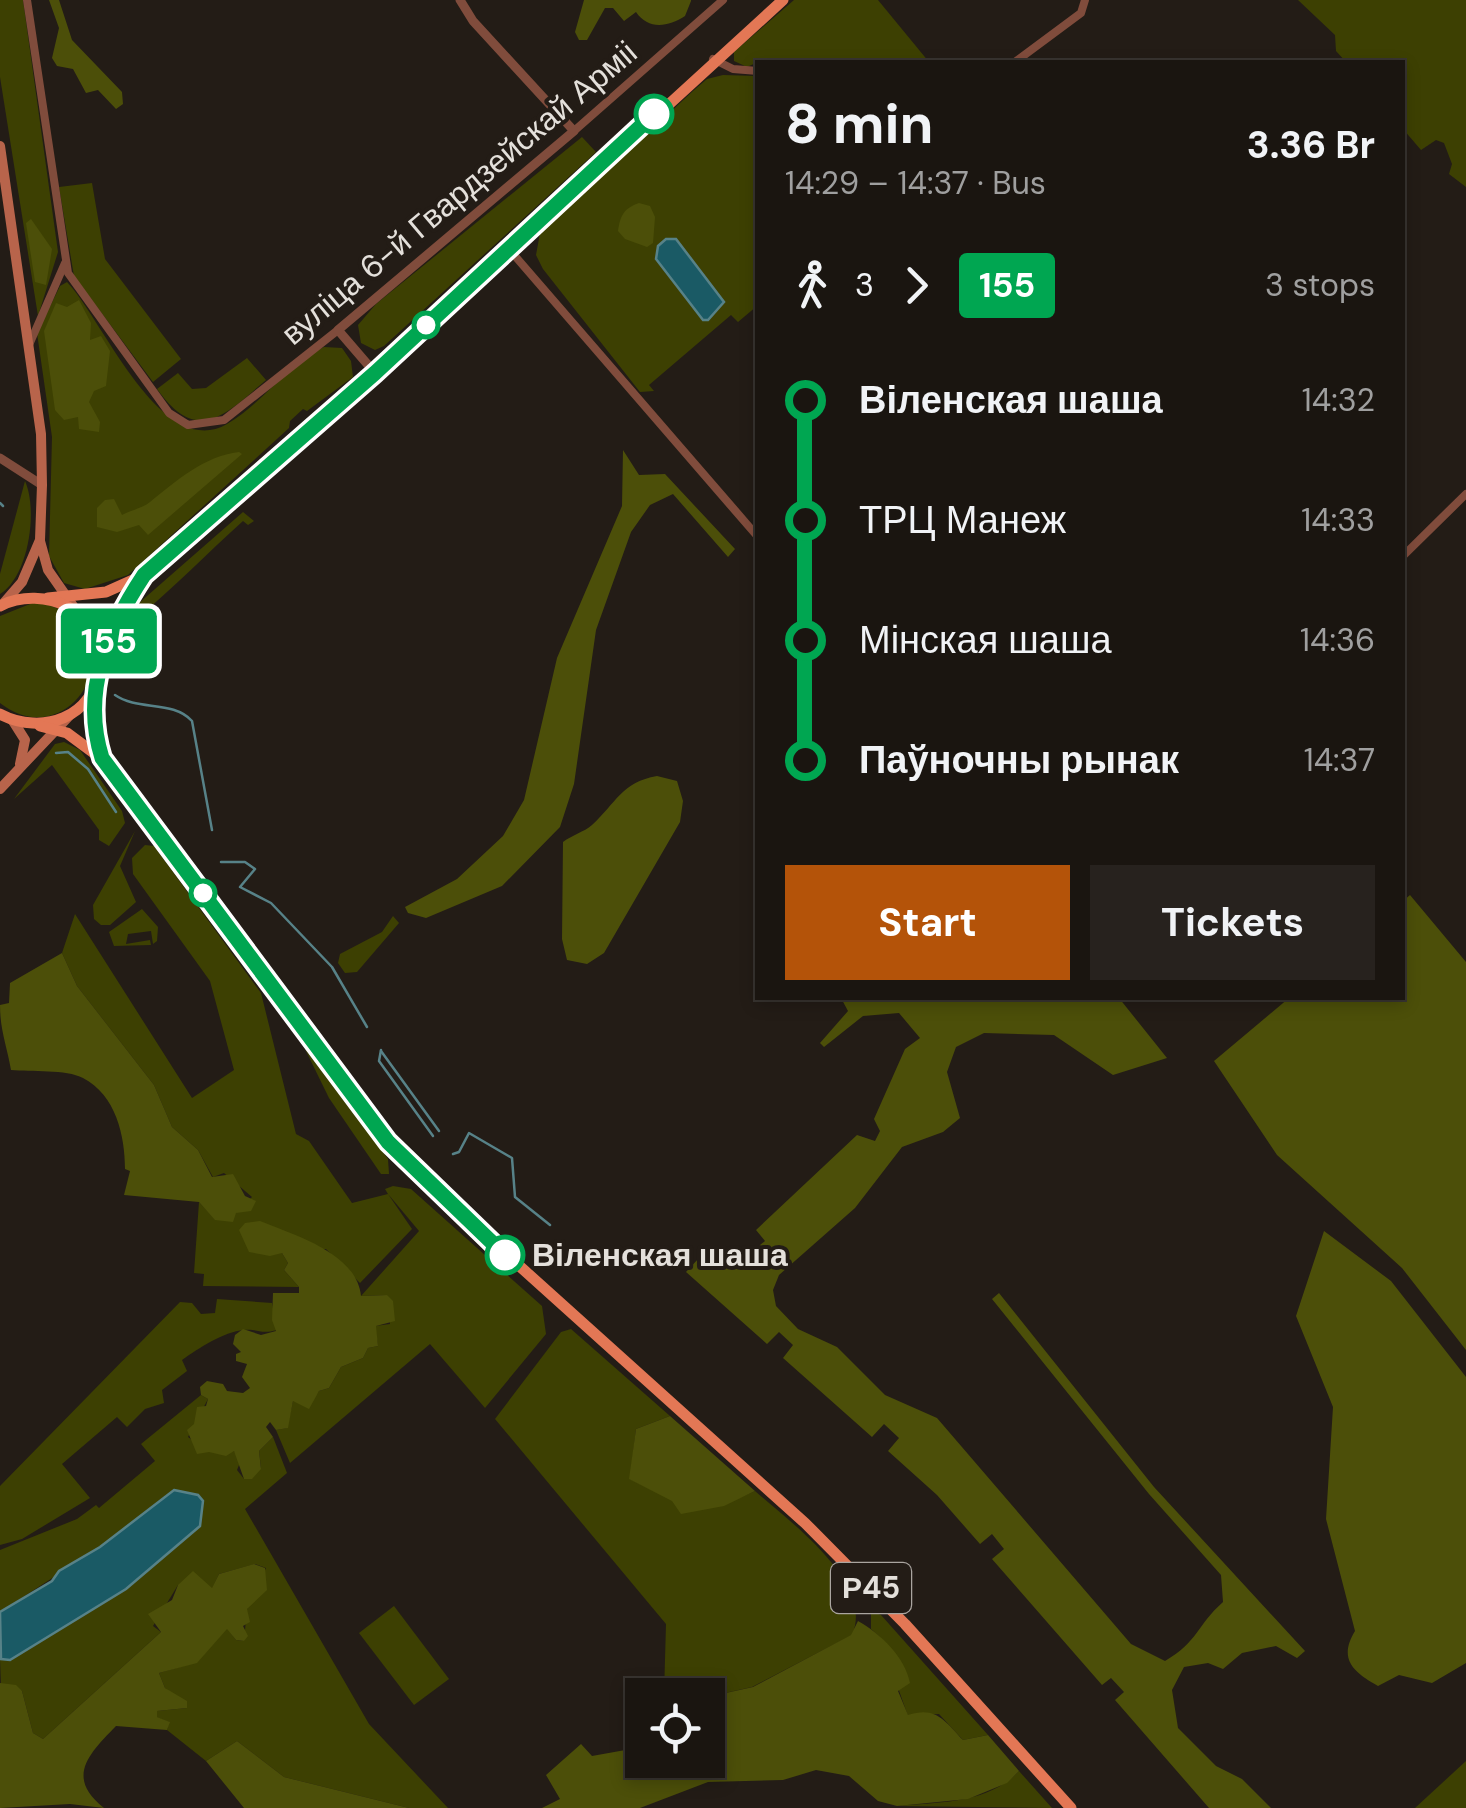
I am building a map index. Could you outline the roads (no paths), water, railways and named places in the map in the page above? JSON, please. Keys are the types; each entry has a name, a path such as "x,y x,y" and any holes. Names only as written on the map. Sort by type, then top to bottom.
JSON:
{"main road":[{"path":"2,605 118,589 144,575 375,373 783,0"},
{"path":"0,146 41,434 40,540 48,570 98,644 100,666"},
{"path":"2,605 22,582 40,540"},
{"path":"0,789 94,688 123,606 144,575"},
{"path":"48,598 78,612"},
{"name":"Р45","path":"94,688 92,722 102,758 388,1142 506,1256 817,1534 1070,1808"},
{"path":"0,714 40,726 69,716"},
{"path":"0,727 13,720"},
{"path":"13,720 25,749 17,769"},
{"name":"Р45","path":"40,726 57,730 102,758"}],"street":[{"path":"27,0 64,264 28,344"},
{"path":"460,0 473,21 574,131"},
{"name":"вуліца 6-й Гвардзейскай Арміі","path":"64,264 73,283 169,412 188,425 224,420 338,330 723,0"},
{"path":"1018,60 1081,14 1085,0"},
{"path":"713,60 733,69 755,71"},
{"path":"508,248 755,534"},
{"path":"338,330 375,373"},
{"path":"0,458 42,485"},
{"path":"1405,554 1466,494"}],"water":[{"path":"666,239 676,239 724,302 708,320 703,320 656,259 658,246"},
{"path":"174,1490 198,1495 203,1501 200,1526 126,1589 10,1660 1,1659 0,1612 52,1581 59,1571 100,1547"}],"waterway":[{"path":"0,503 3,506"},
{"path":"115,695 134,703 175,710 192,721 212,830"},
{"path":"56,753 68,752 88,769 116,812"},
{"path":"221,862 245,862 255,869 240,887 271,903 332,967 367,1027"},
{"path":"381,1050 379,1061 433,1136"},
{"path":"381,1051 439,1131"},
{"path":"453,1154 459,1152 469,1133 512,1158 515,1197 550,1225"}],"place":[{"name":"Віленская шаша","path":"505,1255"}]}
